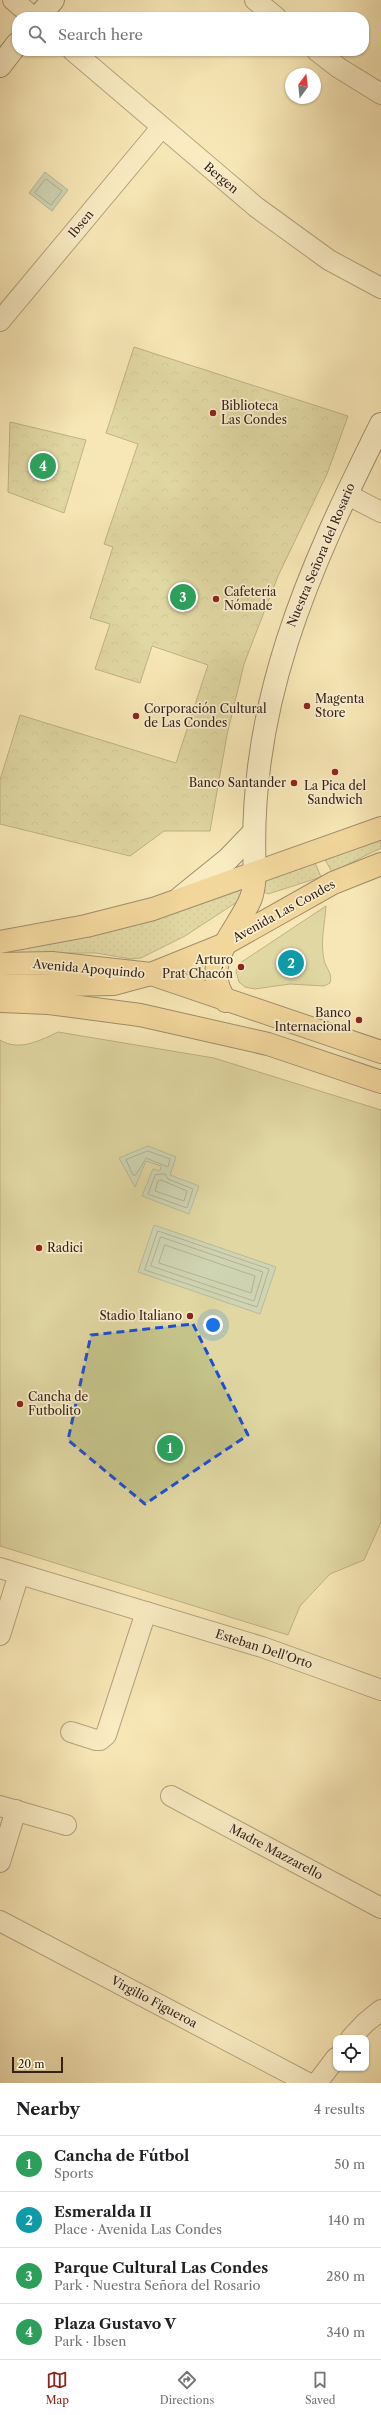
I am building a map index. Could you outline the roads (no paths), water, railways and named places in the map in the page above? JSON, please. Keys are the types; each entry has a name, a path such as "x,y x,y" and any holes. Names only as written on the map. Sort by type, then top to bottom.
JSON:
{"main road":[{"path":"0,942 86,926 176,902 381,828"},
{"name":"Avenida Las Condes","path":"0,986 114,984 151,974 223,945 333,883 381,864"},
{"path":"226,1001 219,990 216,979 218,963 223,945 251,898 255,874"},
{"name":"Avenida Apoquindo","path":"0,964 52,963 151,974 226,1001 381,1052"},
{"path":"0,1001 63,1004 140,1015 268,1044 381,1082"}],"street":[{"path":"13,0 27,12"},
{"path":"42,12 53,0"},
{"path":"255,0 270,12"},
{"path":"0,66 12,50"},
{"name":"Bergen","path":"79,56 161,128 256,207 329,260 381,288"},
{"path":"323,56 339,68 381,94"},
{"name":"Ibsen","path":"0,321 161,128"},
{"name":"Nuestra Señora del Rosario","path":"255,874 253,833 261,750 279,665 300,599 346,494 381,424"},
{"path":"346,494 381,512"},
{"path":"176,902 228,859 253,833"},
{"name":"Esteban Dell'Orto","path":"0,1568 262,1646 381,1690"},
{"path":"0,1634 19,1574"},
{"path":"71,1732 96,1740 100,1740 106,1735 146,1612"},
{"name":"Madre Mazzarello","path":"171,1796 381,1908"},
{"path":"0,1862 8,1808 66,1825"},
{"name":"Virgilio Figueroa","path":"0,1921 308,2083"},
{"path":"354,2035 365,2023 381,2010"},
{"path":"317,2083 333,2062"}],"water":[{"path":"45,172 68,190 52,211 29,193"},
{"path":"148,1146 176,1157 170,1175 199,1186 189,1214 142,1196 153,1169 160,1171 161,1166 146,1161 135,1187 119,1158"},
{"path":"154,1225 276,1267 260,1314 138,1272"}],"place":[{"name":"Biblioteca Las Condes","path":"213,413"},
{"name":"Plaza Gustavo V","path":"43,466"},
{"name":"Parque Cultural Las Condes","path":"183,597"},
{"name":"Cafetería Nómade","path":"216,599"},
{"name":"Magenta Store","path":"307,706"},
{"name":"Corporación Cultural de Las Condes","path":"136,716"},
{"name":"La Pica del Sandwich","path":"335,772"},
{"name":"Banco Santander","path":"294,783"},
{"name":"Esmeralda II","path":"291,963"},
{"name":"Arturo Prat Chacón","path":"241,967"},
{"name":"Banco Internacional","path":"359,1020"},
{"name":"Radici","path":"39,1248"},
{"name":"Stadio Italiano","path":"190,1316"},
{"name":"Cancha de Futbolito","path":"20,1404"},
{"name":"Cancha de Fútbol","path":"170,1448"}]}
